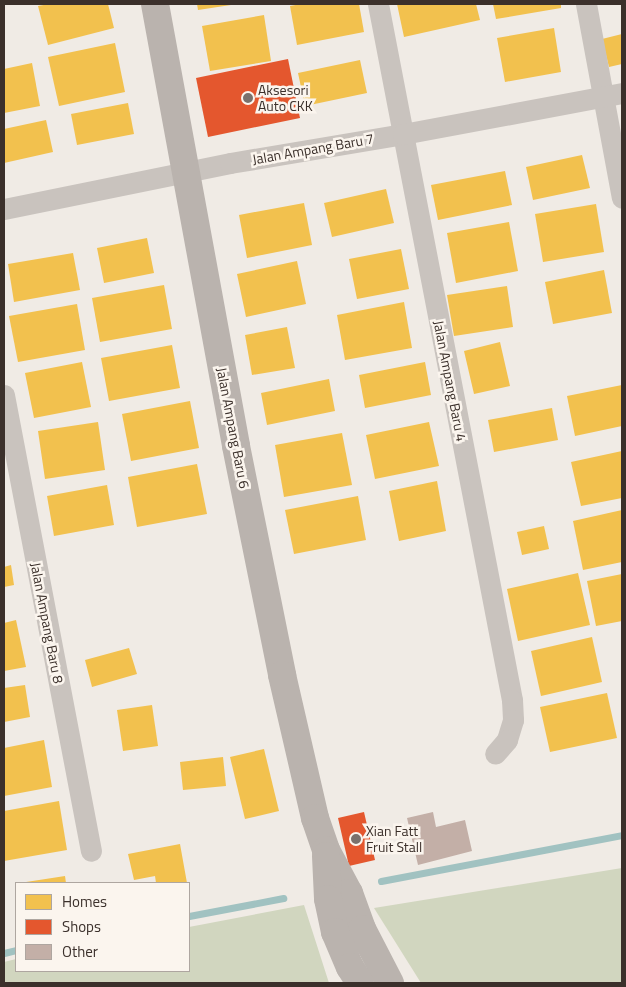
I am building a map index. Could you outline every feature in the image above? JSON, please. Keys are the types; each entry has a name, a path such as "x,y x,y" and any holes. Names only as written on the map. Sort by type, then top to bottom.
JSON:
{"main road":[{"name":"Jalan Ampang Baru 6","path":"155,4 236,446 280,666 315,818 326,850 349,892 362,929 390,983"},
{"name":"Jalan Ampang Baru 6","path":"326,850 328,899 335,932 350,967 360,983"},
{"path":"362,929 372,972 380,983"}],"street":[{"name":"Jalan Ampang Baru 4","path":"378,4 512,700 513,720 506,740 495,754"},
{"path":"586,4 613,94 622,198"},
{"name":"Jalan Ampang Baru 7","path":"4,208 186,172 403,134 613,94"},
{"name":"Jalan Ampang Baru 8","path":"4,395 91,851"}],"green space":[{"path":"622,868 622,983 421,983 374,908"},
{"path":"304,905 329,983 4,983 4,962 15,959 15,972 190,972 190,927"}],"building: Homes":[{"path":"49,4 108,4 114,28 48,45 38,6"},
{"path":"197,4 231,4 231,5 198,10"},
{"path":"301,4 359,4 364,32 297,45 290,6"},
{"path":"397,4 476,4 480,20 404,37"},
{"path":"493,4 561,4 561,8 496,19"},
{"path":"264,15 271,61 210,71 202,26"},
{"path":"554,28 561,72 505,82 497,38"},
{"path":"622,34 622,64 609,67 602,39"},
{"path":"115,43 125,92 59,106 48,57"},
{"path":"360,60 367,93 305,106 298,73"},
{"path":"32,63 40,106 4,113 4,69"},
{"path":"128,103 134,134 77,145 71,114"},
{"path":"46,120 53,152 4,163 4,129"},
{"path":"582,155 590,188 533,200 526,167"},
{"path":"505,171 512,205 438,220 431,185"},
{"path":"386,189 394,223 332,237 324,203"},
{"path":"304,203 312,245 247,258 239,215"},
{"path":"596,204 604,252 543,262 535,214"},
{"path":"509,222 518,271 456,283 447,233"},
{"path":"147,238 154,273 104,283 97,248"},
{"path":"401,249 409,289 357,299 349,259"},
{"path":"73,253 80,290 14,302 8,264"},
{"path":"297,261 306,304 246,317 237,274"},
{"path":"604,270 612,313 553,324 545,282"},
{"path":"164,285 172,329 100,342 92,298"},
{"path":"507,286 513,327 454,336 447,295"},
{"path":"404,302 412,348 345,360 337,315"},
{"path":"77,304 85,350 18,362 9,316"},
{"path":"287,327 295,368 252,375 245,335"},
{"path":"500,342 510,386 474,394 464,351"},
{"path":"172,345 180,388 109,401 101,358"},
{"path":"82,362 91,407 34,418 25,373"},
{"path":"425,362 431,395 365,408 359,375"},
{"path":"329,379 335,411 267,425 261,393"},
{"path":"622,385 622,426 575,436 567,396"},
{"path":"190,401 199,448 131,461 122,414"},
{"path":"552,408 558,440 494,452 488,420"},
{"path":"98,422 105,470 45,479 38,431"},
{"path":"429,422 439,466 375,479 366,435"},
{"path":"342,433 352,485 284,497 275,445"},
{"path":"622,451 622,498 581,506 571,462"},
{"path":"197,464 207,514 137,527 128,477"},
{"path":"437,481 446,531 399,541 389,491"},
{"path":"107,485 114,525 54,536 47,496"},
{"path":"358,496 366,540 294,554 285,510"},
{"path":"622,510 622,562 583,570 573,521"},
{"path":"544,526 549,549 522,555 517,532"},
{"path":"11,565 14,585 4,587 4,567"},
{"path":"578,573 590,625 518,641 507,589"},
{"path":"622,574 622,621 596,626 587,581"},
{"path":"16,620 26,667 4,671 4,623"},
{"path":"592,637 602,682 541,696 531,651"},
{"path":"129,648 137,674 92,687 85,660"},
{"path":"25,685 30,717 4,722 4,688"},
{"path":"607,693 617,738 550,752 540,707"},
{"path":"152,705 158,746 123,751 117,710"},
{"path":"44,740 52,787 4,796 4,748"},
{"path":"264,749 279,811 245,819 230,757"},
{"path":"223,757 226,786 183,790 180,762"},
{"path":"59,801 67,850 4,861 4,811"},
{"path":"180,844 187,882 156,882 155,876 134,880 128,854"},
{"path":"65,876 66,882 26,882"}],"building: Shops":[{"name":"Aksesori Auto CKK","path":"288,59 300,118 208,137 196,78"},
{"name":"Xian Fatt Fruit Stall","path":"364,812 375,860 349,866 338,818"}],"building: Other":[{"path":"433,812 436,827 465,820 472,851 418,865 407,818"}],"waterway":[{"path":"381,881 622,835"},
{"path":"190,916 283,898"},
{"path":"4,953 15,950"}],"place":[{"name":"Aksesori Auto CKK","path":"248,98"},
{"name":"Xian Fatt Fruit Stall","path":"356,839"}]}
